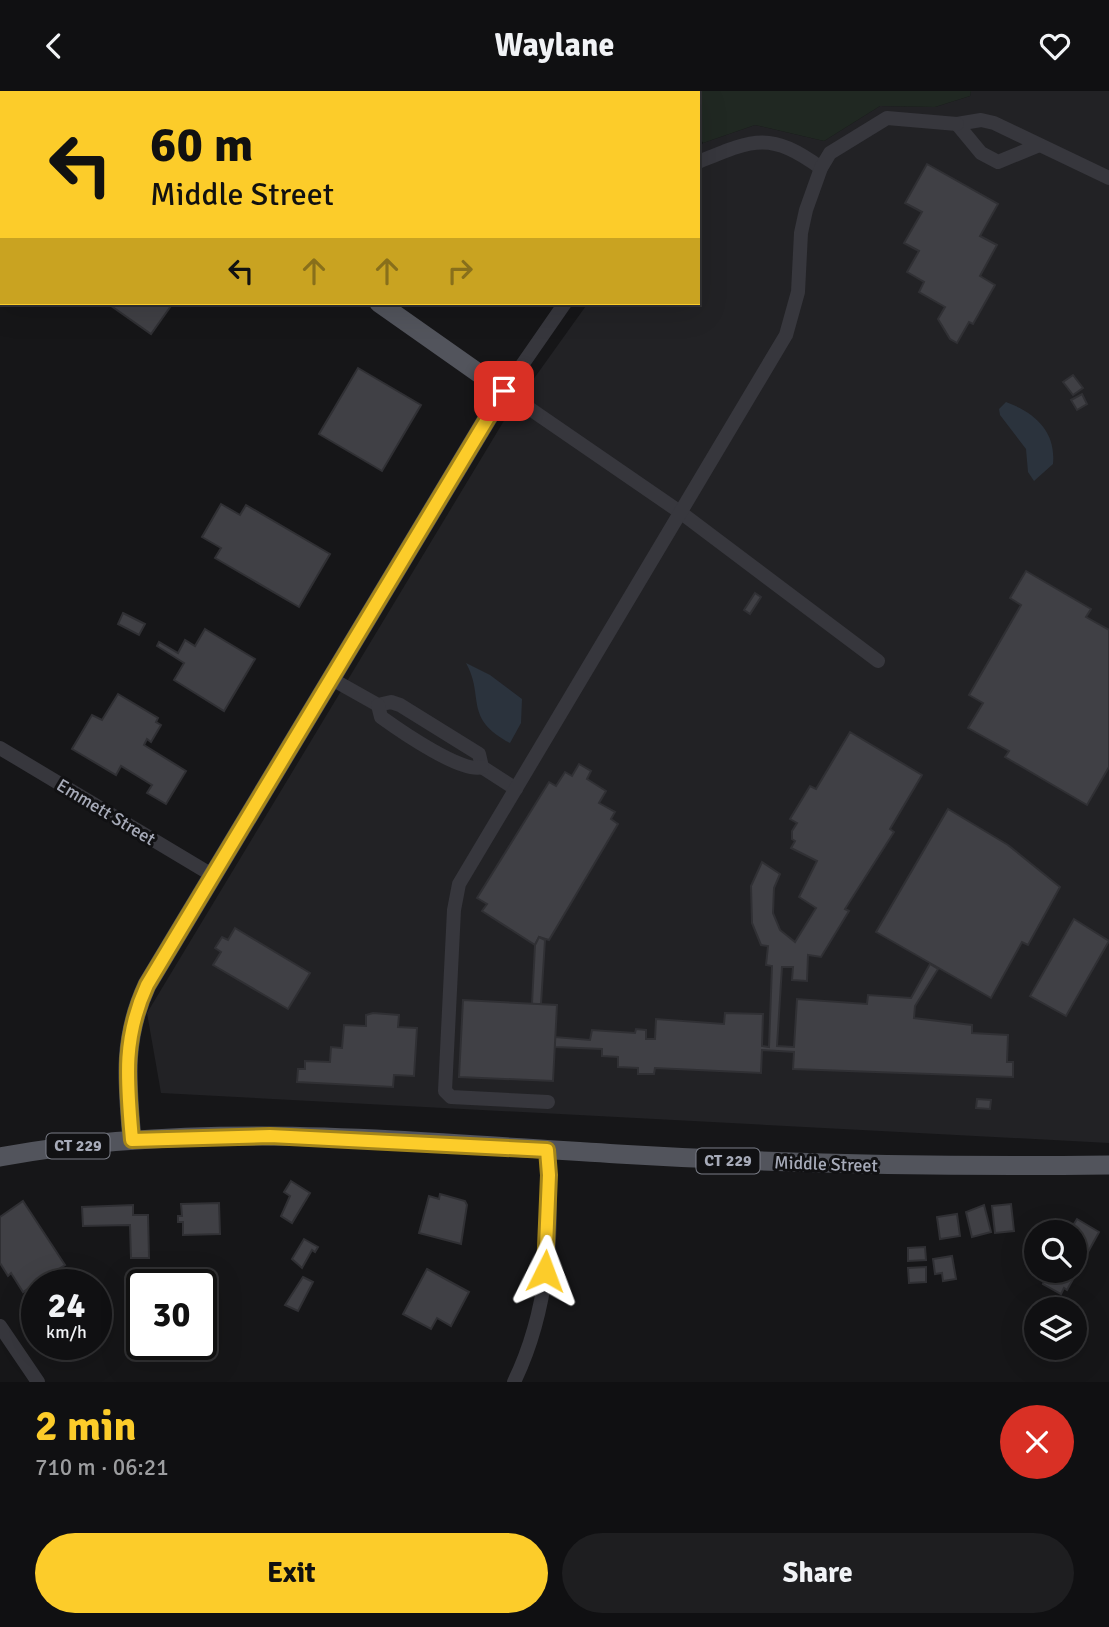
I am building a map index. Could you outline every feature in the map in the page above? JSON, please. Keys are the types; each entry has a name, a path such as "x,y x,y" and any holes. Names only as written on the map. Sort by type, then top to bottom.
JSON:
{"main road":[{"path":"132,1140 127,1071 130,1027 147,985 504,391 382,305"},
{"name":"Middle Street","path":"0,1157 132,1140 270,1136 843,1165 1109,1165"}],"street":[{"path":"548,1102 450,1097 445,1091 454,910 459,884 786,335 798,292 801,233 821,168 835,148 887,118 957,124 981,120 1016,132 1037,146 1109,178"},
{"path":"957,124 981,153 998,162 1037,146"},
{"path":"700,161 744,145 766,141 795,150 821,168"},
{"path":"564,305 504,391 680,512 878,661"},
{"path":"330,678 378,705 382,717 410,735 466,768 482,767 516,789"},
{"path":"378,705 391,702 400,705 479,754 482,767"},
{"name":"Emmett Street","path":"0,748 212,875"},
{"path":"514,1382 528,1349 543,1291 549,1175 547,1150"},
{"path":"0,1326 38,1382"}],"shaded area":[{"path":"700,91 971,91 970,96 935,107 880,106 824,141 755,125 703,143 700,138"},
{"path":"971,91 1109,91 1109,1143 161,1093 147,1013 505,419 587,305 700,305 700,147 703,143 755,125 824,141 880,106 935,107 970,96"},
{"path":"1006,402 1035,418 1051,442 1053,464 1034,481 1028,472 1026,449 1000,415 999,409"},
{"path":"466,663 490,675 522,699 521,723 510,743 495,734 480,716"}],"building":[{"path":"927,164 998,204 980,236 997,245 980,276 995,285 973,324 969,322 957,343 950,339 938,319 945,307 919,292 924,282 907,272 919,251 904,243 922,212 905,203"},
{"path":"110,305 172,305 151,334"},
{"path":"358,368 421,405 382,471 319,434"},
{"path":"1073,375 1083,388 1073,395 1063,382"},
{"path":"1082,394 1087,404 1077,410 1071,400"},
{"path":"221,504 240,515 246,505 330,554 299,607 215,558 221,548 202,537"},
{"path":"1026,571 1091,609 1086,617 1109,630 1109,767 1087,805 1005,757 1009,751 968,728 983,703 969,695 1021,605 1010,598"},
{"path":"755,593 761,597 750,614 744,610"},
{"path":"123,613 145,624 139,635 118,624"},
{"path":"205,629 255,659 224,711 174,680 184,663 157,646 159,642 178,653 185,640 195,646"},
{"path":"118,694 158,718 156,722 161,725 151,742 147,739 144,745 186,771 166,804 147,793 152,785 121,766 116,775 72,749 92,715 102,720"},
{"path":"850,732 922,775 890,829 894,832 845,909 849,911 821,957 808,955 807,981 792,980 793,967 782,967 777,1046 794,1047 797,999 867,1004 868,995 911,998 930,964 938,969 915,1006 914,1018 972,1025 972,1033 1008,1035 1007,1062 1013,1062 1013,1077 793,1069 794,1052 762,1050 761,1073 655,1068 654,1074 638,1074 638,1068 618,1067 618,1057 602,1056 602,1049 555,1047 555,1037 590,1040 592,1030 635,1033 636,1029 646,1030 646,1039 655,1039 656,1019 724,1024 725,1013 763,1014 762,1046 769,1047 772,966 766,965 768,946 761,945 752,923 751,886 762,862 780,874 774,888 773,913 780,930 795,942 816,908 799,897 817,861 791,848 795,841 792,839 792,831 797,823 790,819 810,786 816,789"},
{"path":"579,764 591,771 587,779 606,791 599,803 615,812 611,819 618,824 549,940 539,937 535,945 482,911 487,904 477,898 549,782 556,786 565,772 572,776"},
{"path":"948,809 1008,845 1060,887 1028,945 1022,942 991,998 876,932"},
{"path":"1074,919 1109,941 1066,1016 1030,996"},
{"path":"235,928 310,973 288,1009 213,965 221,952 215,948 222,937 228,940"},
{"path":"539,937 545,940 541,1004 532,1004 535,945"},
{"path":"463,1000 557,1005 553,1081 459,1077"},
{"path":"366,1015 399,1015 398,1027 417,1028 414,1076 394,1075 393,1087 297,1082 298,1069 305,1069 305,1061 330,1062 331,1047 342,1048 344,1025 366,1026"},
{"path":"977,1099 991,1100 990,1109 976,1108"},
{"path":"291,1181 310,1193 292,1223 281,1216 290,1196 284,1192"},
{"path":"440,1194 465,1201 467,1205 461,1244 419,1233 429,1196 439,1199"},
{"path":"23,1201 65,1265 59,1269 21,1269 21,1289 11,1273 8,1276 0,1263 0,1217"},
{"path":"219,1203 220,1234 183,1235 183,1222 178,1222 178,1216 182,1216 181,1204"},
{"path":"1011,1204 1014,1231 995,1233 992,1206"},
{"path":"133,1205 133,1215 148,1215 149,1258 131,1258 130,1225 83,1226 82,1207"},
{"path":"984,1205 991,1232 972,1237 966,1212"},
{"path":"957,1214 960,1236 940,1239 937,1217"},
{"path":"1087,1225 1099,1232 1087,1254"},
{"path":"304,1239 318,1247 315,1252 312,1250 302,1268 292,1259"},
{"path":"925,1247 926,1260 908,1261 908,1248"},
{"path":"952,1256 956,1279 943,1281 942,1273 935,1274 933,1259"},
{"path":"926,1267 926,1282 909,1283 908,1268"},
{"path":"427,1269 469,1292 451,1326 437,1318 431,1329 403,1314"},
{"path":"303,1277 313,1282 298,1311 285,1305"},
{"path":"1043,1283 1071,1283 1061,1294"}],"route":[{"path":"504,391 147,985 130,1027 127,1047 128,1100 132,1140 194,1136 270,1136 547,1150 549,1175 545,1271"}]}
